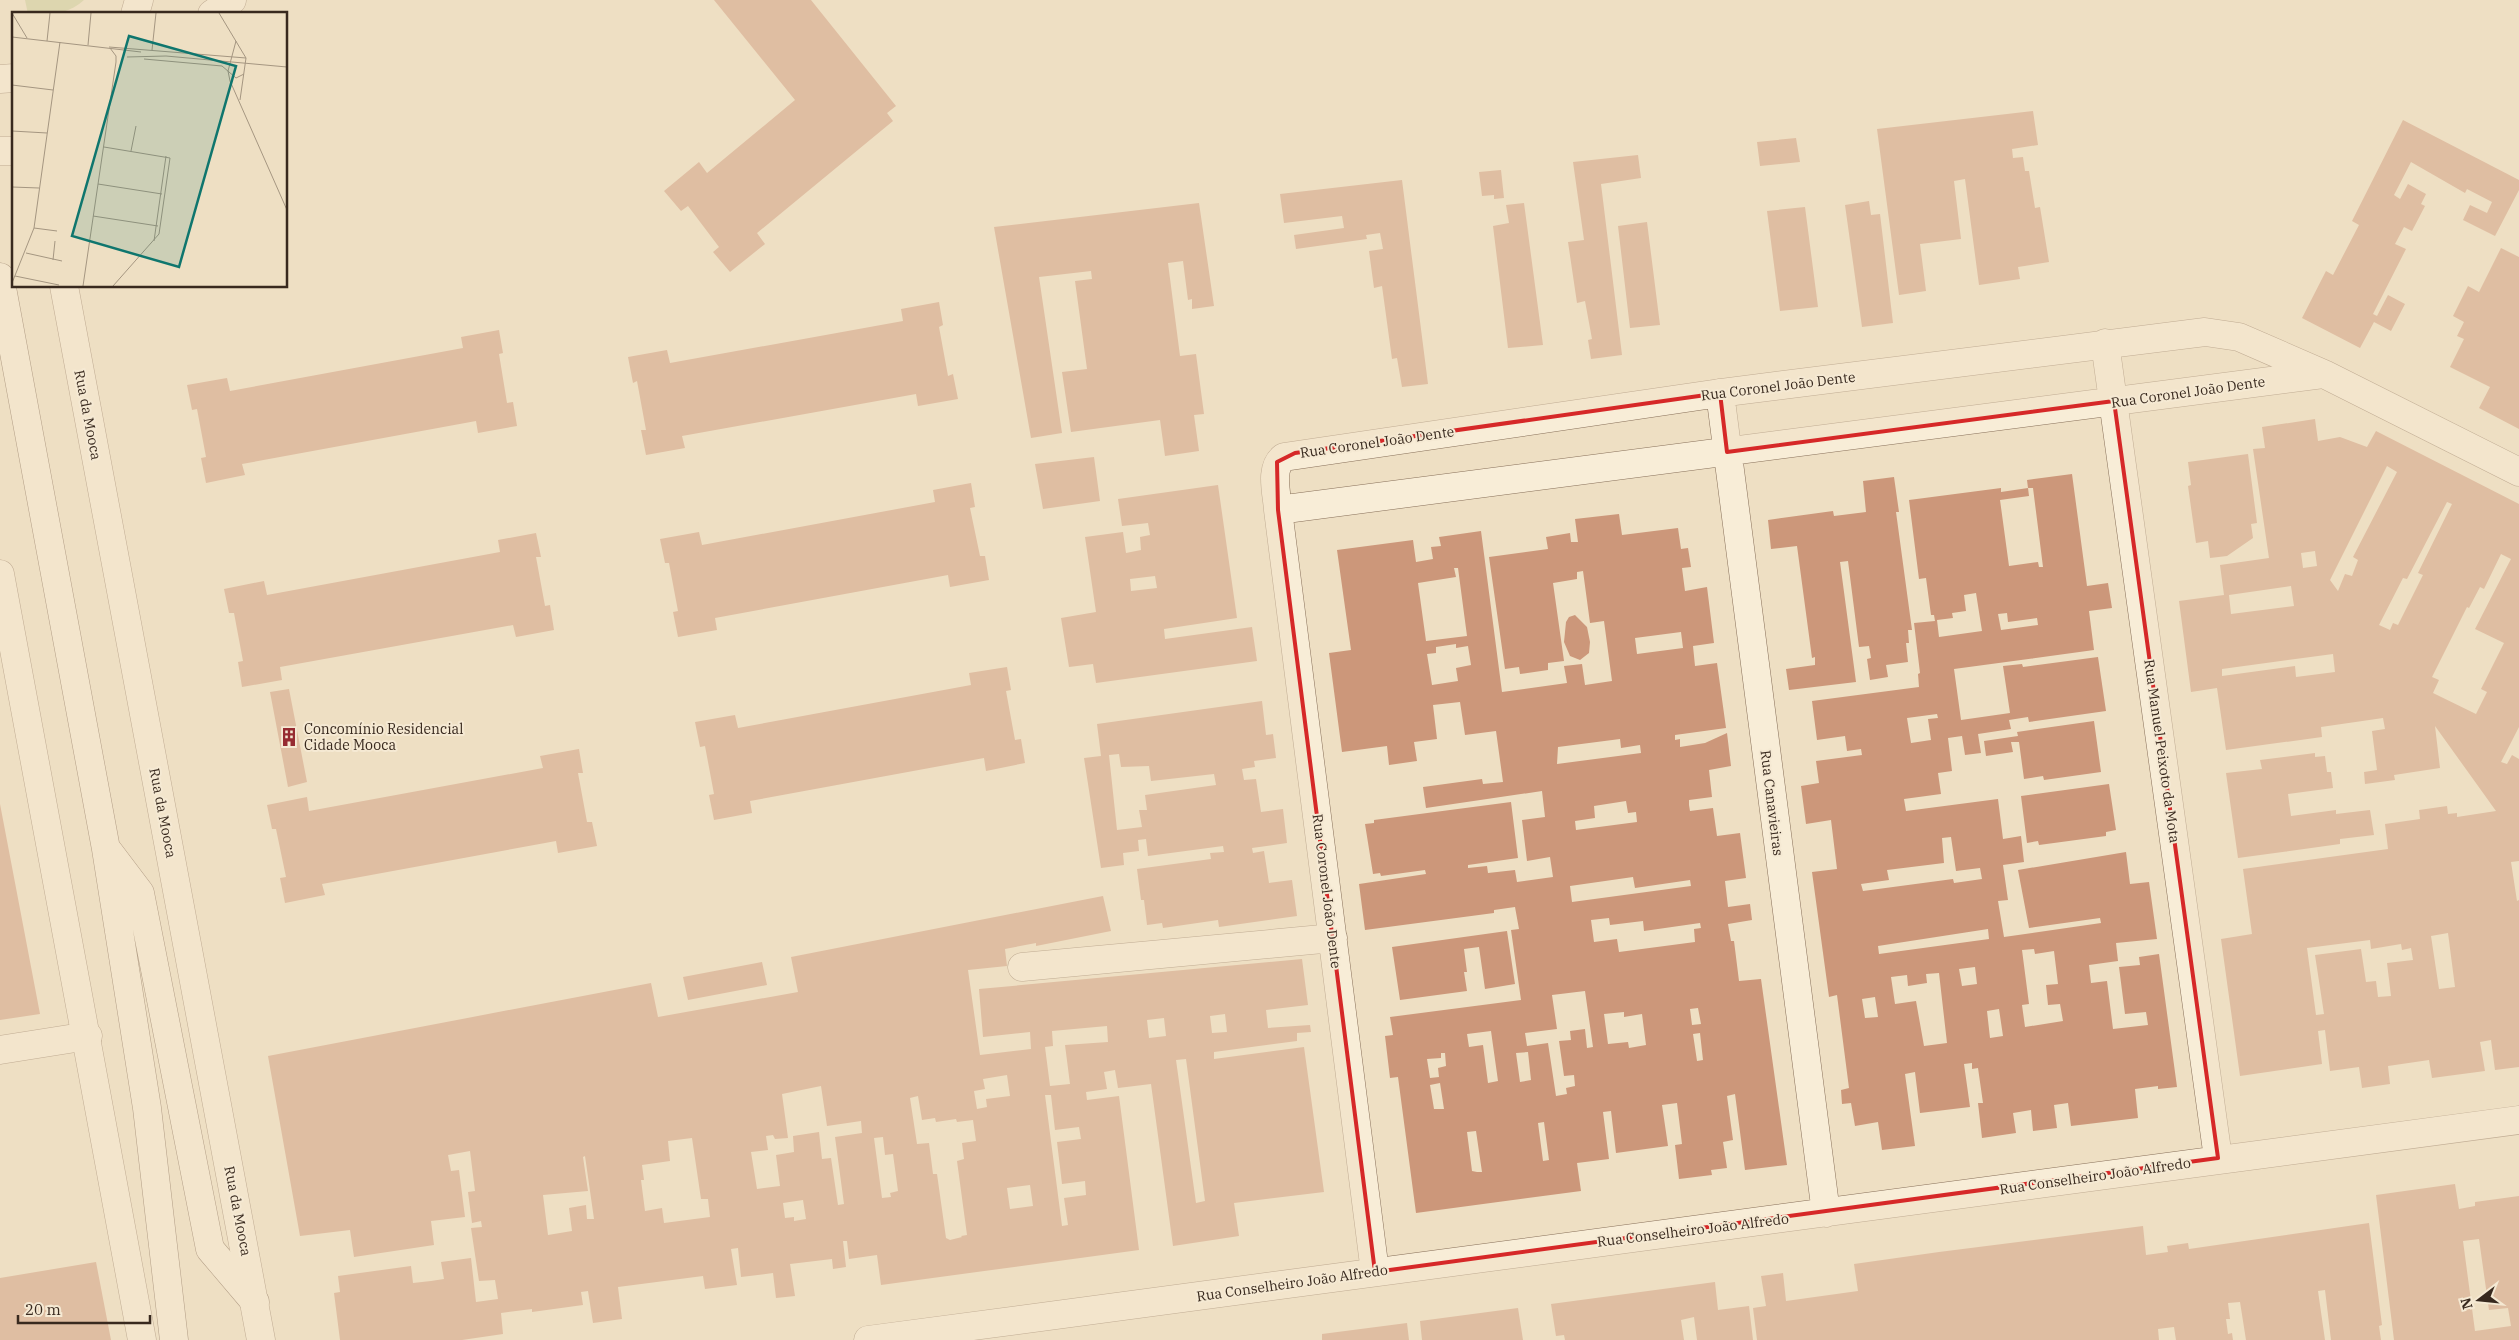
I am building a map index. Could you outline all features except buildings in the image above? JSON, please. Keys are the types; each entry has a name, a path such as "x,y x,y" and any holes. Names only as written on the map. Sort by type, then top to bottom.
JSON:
{"street":[{"path":"215,12 232,0"},
{"path":"0,277 100,811 147,1108 174,1340"},
{"name":"Rua da Mooca","path":"64,288 261,1340"},
{"name":"Rua Coronel João Dente","path":"1375,1272 1278,510 1275,471 1277,462 1284,457 1295,453 1720,393 2105,343 2205,332 2239,337 2324,374 2519,472"},
{"name":"Rua Manuel Peixoto da Mota","path":"2105,343 2218,1158"},
{"name":"Rua Coronel João Dente","path":"1278,510 2324,374"},
{"name":"Rua Canavieiras","path":"1720,393 1826,1213"},
{"path":"0,574 88,1036 142,1340"},
{"path":"106,848 140,893 210,1249 255,1302"},
{"path":"1022,967 1333,938"},
{"path":"0,1050 88,1036"},
{"name":"Rua Conselheiro João Alfredo","path":"868,1340 1826,1213 2218,1158 2519,1120"}],"highlighted area":[{"path":"1720,393 1727,452 2114,401 2218,1158 1375,1272 1278,510 1277,462 1295,453"}],"green space":[{"path":"25,0 84,0 71,9 61,12 28,12"}],"place":[{"name":"Concomínio Residencial Cidade Mooca","path":"289,737"}]}
